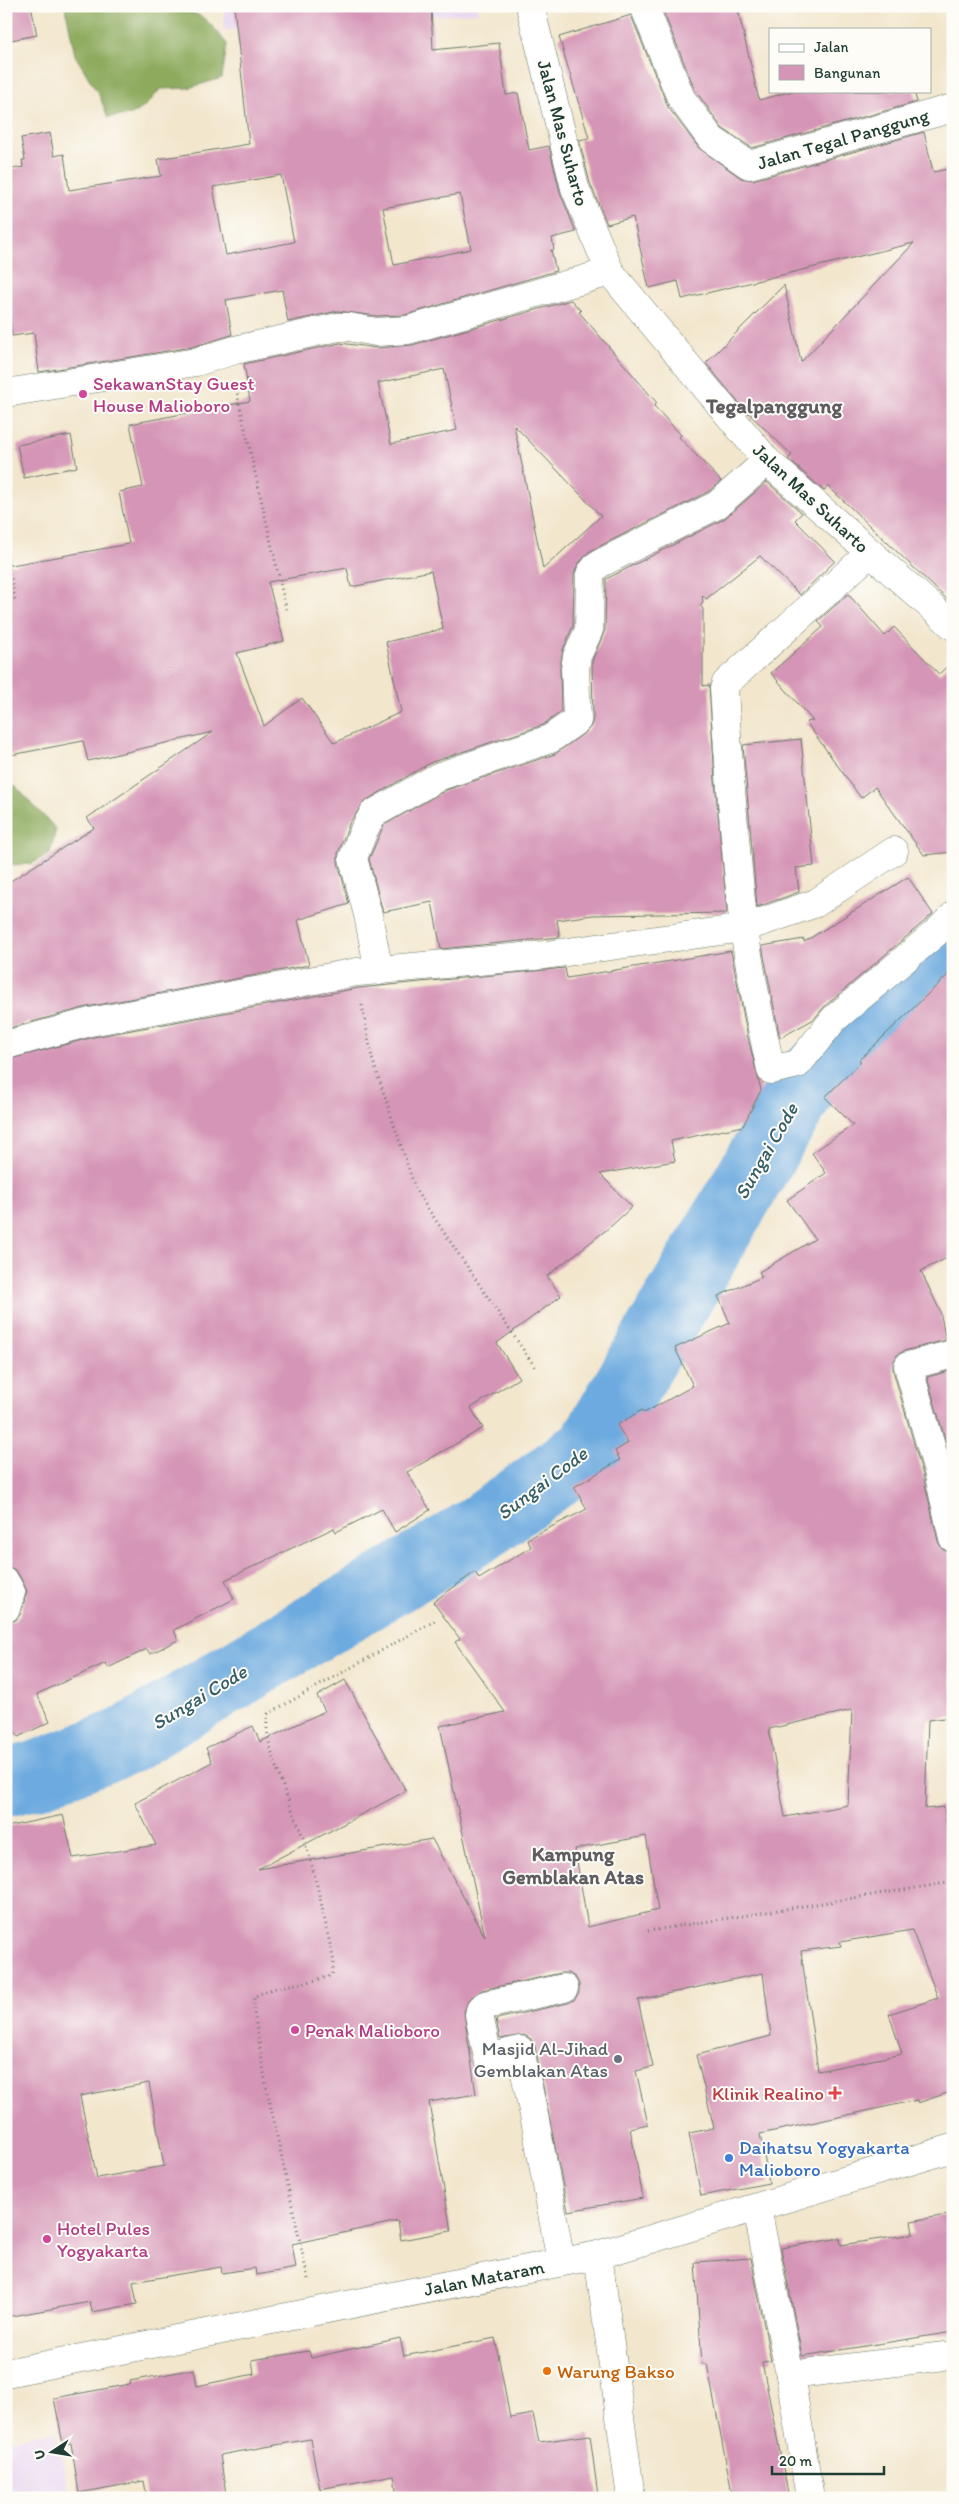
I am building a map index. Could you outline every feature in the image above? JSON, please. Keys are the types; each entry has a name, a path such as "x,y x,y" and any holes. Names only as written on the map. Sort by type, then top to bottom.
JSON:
{"street":[{"name":"Jalan Tegal Panggung","path":"644,6 681,98 711,139 749,165 953,108"},
{"name":"Jalan Mas Suharto","path":"533,7 575,188 610,272 768,461 953,626"},
{"path":"6,393 196,362 227,352 338,327 376,332 408,330 610,272"},
{"path":"368,972 368,914 353,858 364,830 373,814 440,776 550,740 577,720 575,669 577,656 589,630 590,574 597,565 717,505 768,461"},
{"path":"870,553 726,682 724,689 734,839 744,928 755,996 771,1070 798,1064 834,1019 938,932 953,916"},
{"path":"6,1045 90,1022 368,972 545,955 744,928 816,903 894,851"},
{"path":"953,1354 908,1366 938,1471 953,1538"},
{"path":"6,1583 11,1592 6,1608"},
{"path":"561,2262 536,2120 520,2050 488,2058 479,2015 484,2005 564,1988"},
{"name":"Jalan Mataram","path":"6,2373 598,2255 953,2148"},
{"path":"757,2208 790,2374 810,2498"},
{"path":"598,2255 631,2498"},
{"path":"790,2374 953,2355"}],"path":[{"path":"227,352 286,612"},
{"path":"6,549 15,600"},
{"path":"368,972 372,1058 416,1191 535,1367"},
{"path":"316,2311 266,2085 254,2012 254,1998 264,1991 316,1982 332,1974 334,1962 307,1847 271,1748 265,1724 268,1714 438,1619"},
{"path":"648,1931 953,1882"}],"shaded area":[{"path":"224,6 477,6 478,13 224,30"},
{"path":"56,2431 70,2498 6,2498 6,2441"}],"green space":[{"path":"65,6 159,6 170,11 194,13 206,20 227,44 222,78 188,88 160,89 149,103 138,111 132,114 108,117 99,95 75,55"},
{"path":"6,786 15,786 56,829 50,854 31,864 6,865"}],"building":[{"path":"6,6 31,6 37,35 6,41"},
{"path":"234,6 431,6 433,50 499,43 506,95 518,93 529,150 549,146 560,192 576,232 552,238 554,250 551,250 556,271 405,315 377,316 338,311 288,322 282,290 226,300 232,335 192,347 39,372 34,333 12,336 6,280 6,170 23,167 22,160 25,160 21,138 50,133 54,156 64,154 69,190 161,176 158,159 249,144","holes":["281,175 294,242 226,255 213,187","460,194 471,249 394,265 383,208"]},
{"path":"661,6 737,6 759,100 789,92 914,92 917,102 752,148 722,128 695,90"},
{"path":"631,15 668,107 699,148 741,178 753,180 924,132 933,172 953,168 953,605 828,486 824,491 788,459 792,455 743,408 706,363 784,285 801,362 914,243 682,299 678,281 649,288 633,217 607,224 590,183 579,140 589,138 559,37"},
{"path":"571,300 581,311 579,312 657,403 654,406 681,435 679,437 721,481 708,492 590,551 578,564 574,574 573,626 563,650 560,667 561,712 543,725 432,762 365,801 350,822 338,853 338,862 349,904 298,920 309,965 87,1007 6,1029 6,884 94,828 87,818 213,732 88,761 83,741 6,756 6,566 129,544 119,492 143,487 130,424 250,401 244,364 340,343 377,348 412,345","holes":["444,369 457,430 391,444 378,383","514,425 601,516 543,569","347,568 351,587 431,571 443,629 386,642 401,712 334,743 302,698 264,726 237,653 284,641 268,582"]},
{"path":"71,435 77,467 24,478 17,445"},
{"path":"767,482 802,513 795,520 835,561 800,595 760,556 706,599 702,595 703,602 700,605 703,609 703,686 709,685 727,913 593,915 557,920 560,937 441,949 432,902 383,912 369,859 384,825 446,790 555,754 586,732 591,726 593,719 592,661 605,630 606,579 724,519"},
{"path":"848,594 885,636 894,627 939,674 953,661 953,852 924,855 875,787 861,798 806,722 813,721 771,673 823,627 818,621"},
{"path":"801,739 814,866 796,868 799,892 757,907 743,745"},
{"path":"908,877 933,914 824,1007 814,1019 780,1038 762,946 804,939 804,942"},
{"path":"731,951 748,1038 761,1090 743,1126 671,1141 675,1161 600,1174 632,1207 610,1227 547,1276 561,1296 497,1343 519,1378 471,1408 483,1428 407,1472 430,1510 395,1532 382,1509 336,1532 334,1528 225,1580 234,1599 174,1630 178,1640 150,1654 147,1649 108,1668 106,1663 37,1694 50,1722 18,1737 6,1714 6,1623 16,1620 21,1613 27,1591 14,1569 6,1567 6,1060 94,1037 359,988 565,968 567,978"},
{"path":"953,970 953,1255 921,1271 940,1311 946,1340 904,1351 897,1355 893,1363 893,1370 923,1475 938,1541 942,1549 953,1555 953,1663 949,1663 953,1694 953,1717 928,1720 925,1809 944,1807 953,1870 953,2091 918,2103 917,2100 760,2134 769,2183 701,2196 689,2133 714,2128 696,2055 771,2036 763,1973 638,2000 653,2067 636,2071 648,2124 630,2128 643,2198 568,2211 535,2046 531,2039 524,2035 500,2039 496,2019 568,2003 574,2000 579,1993 579,1984 576,1978 569,1973 561,1973 482,1990 469,1999 464,2012 476,2094 429,2102 451,2231 401,2240 398,2221 292,2244 296,2268 256,2275 255,2268 222,2273 221,2267 133,2282 137,2304 92,2312 90,2302 6,2317 6,1827 63,1815 73,1858 156,1845 135,1803 212,1762 206,1748 253,1726 260,1742 325,1711 317,1696 345,1680 406,1791 258,1869 432,1839 485,1937 440,1726 505,1712 455,1642 460,1639 433,1602 475,1572 479,1579 531,1547 527,1539 587,1509 574,1487 620,1460 615,1451 628,1443 617,1425 642,1410 644,1413 693,1386 675,1348 730,1323 718,1296 762,1277 759,1272 815,1239 787,1200 826,1173 812,1153 853,1125 825,1097 861,1062 859,1060","holes":["852,1710 848,1805 785,1817 769,1729","646,1836 658,1910 588,1927 575,1849","912,1930 938,1998 889,2014 902,2054 818,2071 801,1951 841,1946 840,1942","149,2083 164,2166 97,2178 80,2096"]},
{"path":"950,1371 953,1383 953,1466 927,1377"},
{"path":"953,2214 953,2332 802,2356 781,2248 840,2238 841,2245 913,2234 911,2221"},
{"path":"751,2258 771,2361 762,2362 789,2498 733,2498 707,2364 702,2364 695,2262"},
{"path":"400,2338 404,2356 495,2338 510,2418 533,2414 539,2442 590,2435 598,2496 581,2498 397,2498 394,2475 320,2489 310,2439 220,2455 226,2494 201,2498 147,2498 144,2481 79,2493 71,2443 63,2444 54,2398 131,2384 130,2381 194,2369 197,2386 254,2374 252,2360 309,2351 311,2358"}],"waterway":[{"name":"Sungai Code","path":"6,1783 36,1775 125,1741 480,1529 591,1448 806,1081 953,958"}],"place":[{"name":"SekawanStay Guest House Malioboro","path":"83,394"},
{"name":"Penak Malioboro","path":"295,2030"},
{"name":"Masjid Al-Jihad Gemblakan Atas","path":"618,2059"},
{"name":"Klinik Realino","path":"835,2093"},
{"name":"Daihatsu Yogyakarta Malioboro","path":"729,2158"},
{"name":"Hotel Pules Yogyakarta","path":"47,2239"},
{"name":"Warung Bakso","path":"547,2371"}],"district":[{"name":"Tegalpanggung","path":"774,405"},
{"name":"Kampung Gemblakan Atas","path":"573,1866"}]}
